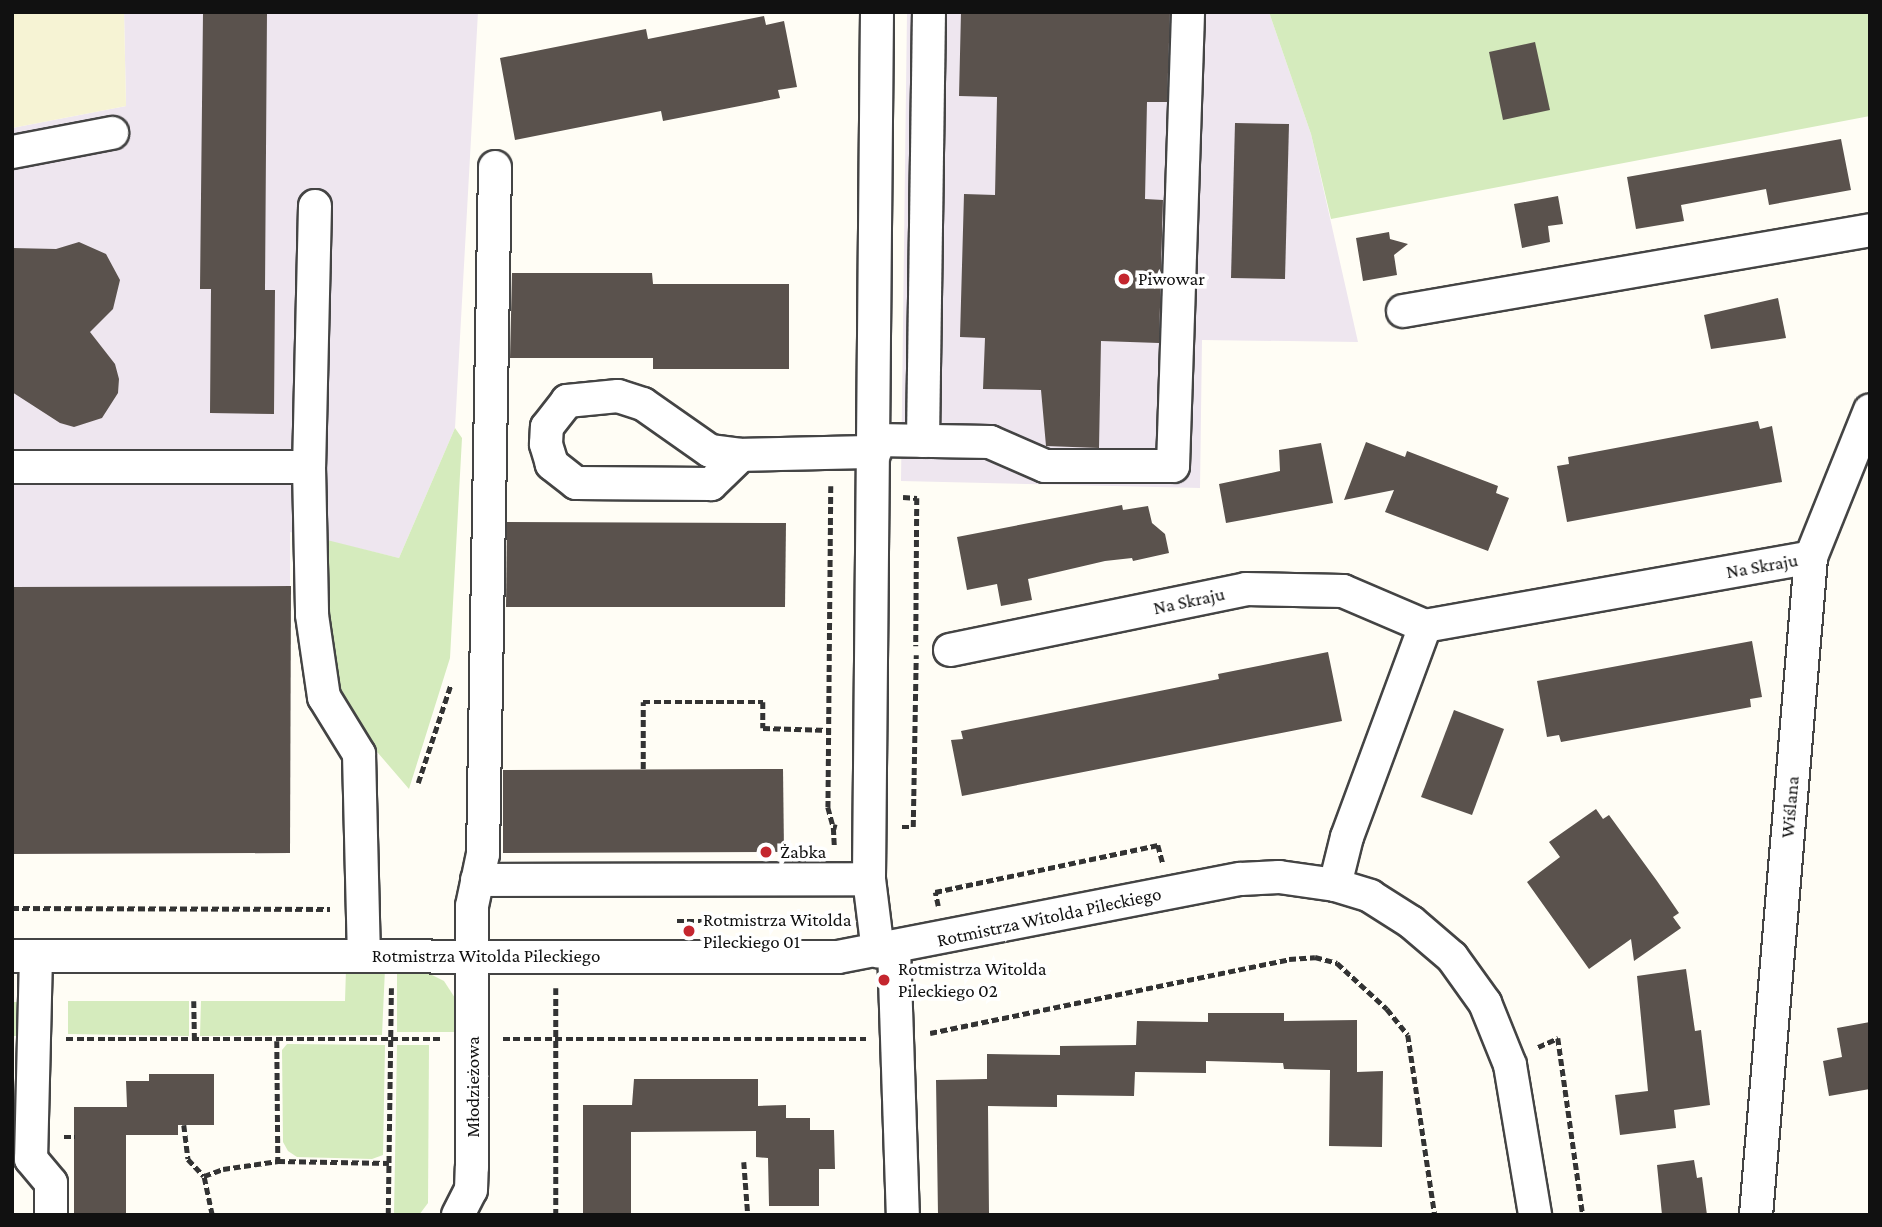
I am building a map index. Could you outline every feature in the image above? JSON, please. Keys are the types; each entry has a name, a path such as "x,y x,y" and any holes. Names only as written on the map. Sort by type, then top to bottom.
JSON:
{"street":[{"path":"877,12 869,879 886,950 899,1039 903,1215"},
{"path":"923,440 929,12"},
{"path":"741,455 711,484 576,484 552,464 546,444 547,427 567,401 618,396 643,404 710,451 741,455 832,453 923,440 990,442 1045,466 1173,466 1188,12"},
{"path":"12,152 112,133"},
{"name":"Młodzieżowa","path":"458,1215 471,1190 472,1167 473,957 477,880 483,854 495,167"},
{"path":"314,206 309,467 318,667 324,697 359,754 364,955"},
{"path":"1403,311 1870,230"},
{"name":"Wiślana","path":"1756,1215 1811,557 1870,410"},
{"path":"12,467 309,467"},
{"name":"Na Skraju","path":"950,650 1246,589 1343,591 1425,626 1811,557"},
{"path":"1335,885 1347,837 1425,626"},
{"name":"Rotmistrza Witolda Pileckiego","path":"24,956 838,957 886,950 1241,879 1279,877 1335,885 1370,896 1412,922 1452,957 1485,1003 1510,1065 1535,1215"},
{"path":"477,880 869,879"},
{"path":"24,956 34,1040 31,1159 51,1183 51,1215"}],"path":[{"path":"832,453 828,807 833,827"},
{"path":"643,769 643,702 764,702 763,729 829,730"},
{"path":"940,916 935,892 1158,845 1164,866 1178,863"},
{"path":"12,908 333,909"},
{"path":"542,957 542,976 556,975 556,1215"},
{"path":"488,1039 899,1039 1289,959 1315,957 1337,963 1387,1009 1408,1035 1435,1215"},
{"path":"388,1215 387,1119 392,1040 391,981"},
{"path":"194,1001 195,1040"},
{"path":"1530,1050 1558,1038 1583,1215"},
{"path":"34,1040 445,1039"},
{"path":"277,1041 280,1137 278,1161"},
{"path":"184,1125 188,1160 204,1176 212,1215"},
{"path":"204,1176 278,1161 389,1163"},
{"path":"744,1162 748,1215"}],"shaded area":[{"path":"12,12 124,12 126,106 12,128"},
{"path":"124,12 478,12 455,428 399,558 290,532 290,853 12,854 12,128 126,106"},
{"name":"Piwowar","path":"907,12 1269,12 1311,134 1358,342 1202,340 1200,488 901,481"}],"green space":[{"path":"1269,12 1870,12 1870,116 1331,219 1311,134"},
{"path":"455,428 462,438 450,658 409,789 366,739 338,694 326,619 323,539 399,558"},
{"path":"346,969 385,969 382,1035 200,1036 201,1001 345,1001"},
{"path":"397,969 426,972 444,981 455,998 458,1032 397,1032"},
{"path":"68,1001 189,1001 189,1036 68,1034"},
{"path":"12,1002 26,1002 26,1036 12,1036"},
{"path":"287,1044 385,1045 383,1155 372,1159 297,1157 288,1151 283,1142 282,1050"},
{"path":"397,1045 429,1045 428,1203 419,1215 394,1215"}],"building":[{"path":"203,12 267,12 265,290 275,290 274,414 210,413 211,289 200,289"},
{"path":"961,12 1170,12 1167,102 1147,102 1145,199 1163,200 1159,343 1101,341 1099,448 1046,446 1041,390 983,389 985,338 960,337 964,194 995,195 997,97 959,96"},
{"path":"764,16 766,25 784,21 797,87 778,90 780,98 663,121 661,111 515,140 500,58 646,29 648,39"},
{"path":"1535,42 1550,110 1503,120 1489,52"},
{"path":"1235,123 1289,124 1285,279 1231,278"},
{"path":"1841,139 1851,190 1769,205 1766,189 1681,205 1684,221 1636,229 1627,177"},
{"path":"1558,196 1563,224 1548,226 1550,242 1522,248 1514,204"},
{"path":"1389,232 1390,239 1408,244 1394,255 1397,275 1363,281 1356,238"},
{"path":"79,242 106,254 120,280 113,309 90,332 115,364 119,379 118,393 102,418 74,427 60,423 12,392 12,248 56,249"},
{"path":"512,273 652,273 653,284 789,284 789,369 653,369 653,358 510,358"},
{"path":"1778,298 1786,338 1711,349 1704,315"},
{"path":"1758,421 1760,429 1772,426 1782,482 1567,522 1557,466 1569,464 1568,457"},
{"path":"1366,442 1405,457 1407,451 1498,486 1496,493 1509,498 1488,551 1385,512 1394,490 1344,500"},
{"path":"1321,443 1333,503 1226,523 1219,484 1280,471 1279,450"},
{"path":"1122,505 1123,510 1148,506 1152,523 1165,534 1169,553 1133,561 1132,558 1105,561 1028,579 1032,600 1001,606 997,584 967,590 957,537"},
{"path":"507,522 786,523 785,607 506,607"},
{"path":"291,586 290,853 12,854 12,587"},
{"path":"1752,641 1762,697 1750,699 1751,707 1561,742 1559,735 1547,737 1537,681"},
{"path":"1328,652 1342,721 962,796 951,740 963,739 961,731 1219,679 1218,674"},
{"path":"1454,710 1504,729 1472,815 1421,797"},
{"path":"783,769 784,852 503,853 503,770"},
{"path":"1596,809 1603,819 1609,815 1657,881 1679,913 1673,917 1681,928 1634,961 1631,939 1589,969 1527,882 1560,857 1549,842"},
{"path":"1686,969 1695,1031 1701,1030 1710,1105 1674,1110 1676,1128 1620,1135 1615,1095 1648,1091 1637,976"},
{"path":"1208,1013 1284,1013 1284,1021 1357,1020 1357,1072 1383,1071 1382,1147 1329,1146 1330,1070 1284,1069 1283,1063 1206,1061 1206,1073 1135,1072 1134,1096 1057,1095 1057,1107 988,1106 989,1215 938,1215 936,1080 987,1079 987,1054 1060,1055 1060,1046 1136,1045 1137,1021 1208,1022"},
{"path":"1870,1022 1870,1089 1829,1096 1823,1061 1842,1057 1837,1028"},
{"path":"149,1074 214,1074 214,1125 178,1125 178,1135 126,1135 126,1215 74,1215 74,1107 127,1107 126,1081 149,1081"},
{"path":"634,1079 758,1079 758,1106 786,1105 786,1118 810,1118 810,1130 834,1130 835,1169 819,1169 819,1206 769,1206 768,1158 756,1157 756,1131 631,1132 631,1215 583,1215 583,1105 632,1105"},
{"path":"1694,1160 1697,1178 1702,1177 1707,1215 1662,1215 1657,1165"}],"place":[{"name":"Piwowar","path":"1124,279"},
{"name":"Żabka","path":"766,852"},
{"name":"Rotmistrza Witolda Pileckiego 01","path":"689,931"},
{"name":"Rotmistrza Witolda Pileckiego 02","path":"884,980"}]}
